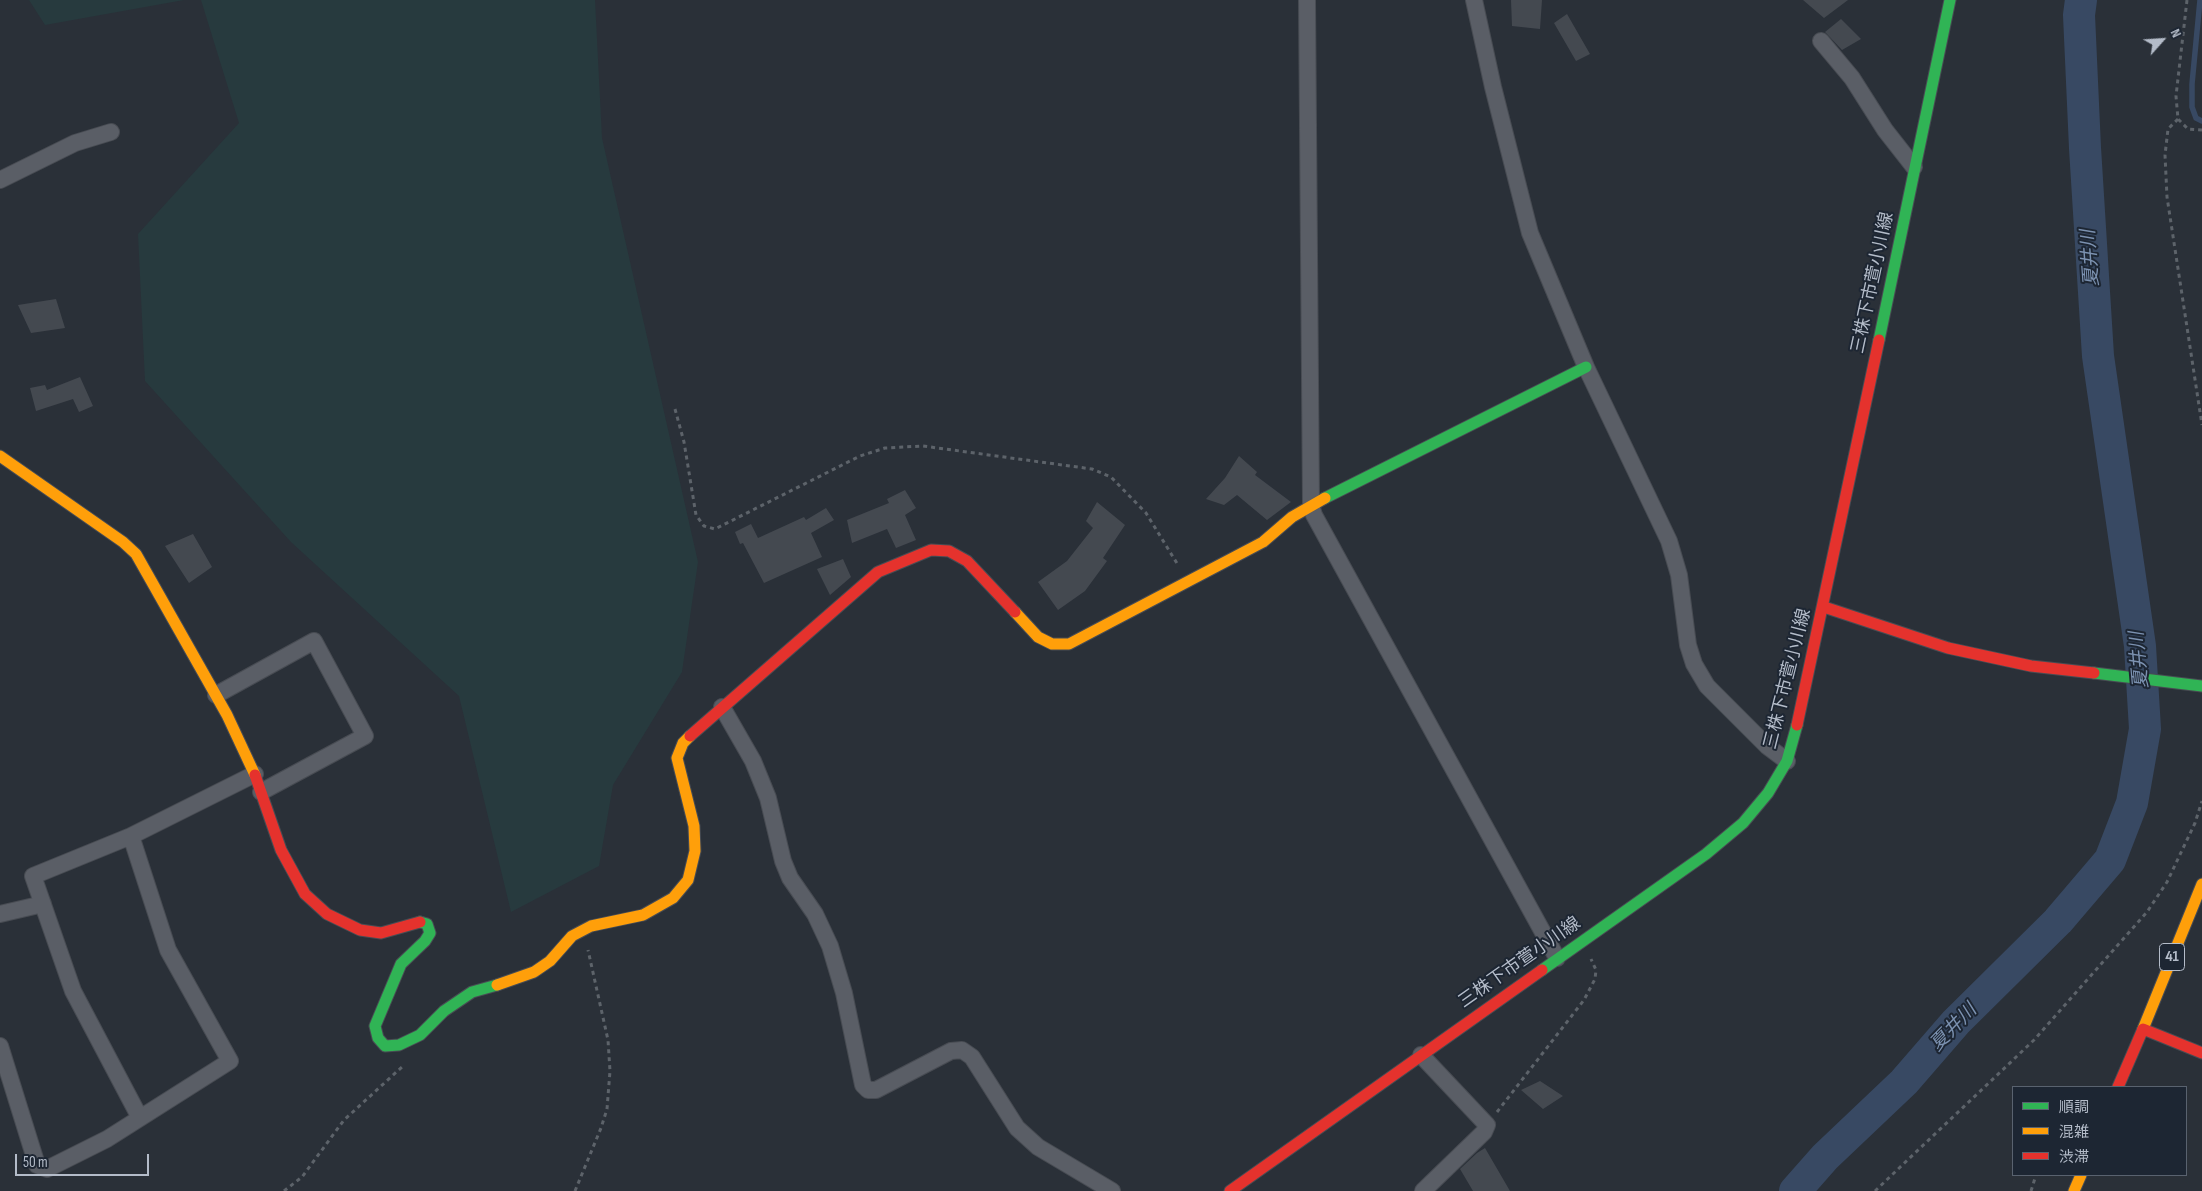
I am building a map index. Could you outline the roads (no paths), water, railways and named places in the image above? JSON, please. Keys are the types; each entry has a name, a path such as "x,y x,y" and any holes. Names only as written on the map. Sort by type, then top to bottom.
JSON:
{"main road":[{"name":"三株下市萱小川線","path":"1230,1191 1706,854 1744,823 1768,793 1787,761 1795,735 1824,607 1950,0"},
{"path":"0,456 123,542 136,554 216,694 255,774 281,850 305,894 327,914 360,930 381,933 419,922 428,924 430,933 425,941 401,964 375,1026 378,1038 385,1046 399,1046 420,1035 444,1011 472,992 506,983 534,972 550,961 572,936 583,930 591,926 643,914 673,898 688,880 695,851 694,826 677,758 682,743 878,572 931,550 948,550 967,561 1038,638 1052,644 1069,644 1263,542 1292,517 1311,505 1577,372"},
{"path":"1824,607 1948,648 2031,666 2202,686"},
{"name":"41","path":"2143,1030 2202,884"},
{"path":"2118,1086 2143,1030 2202,1053"},
{"path":"2074,1191 2081,1176"}],"street":[{"path":"1307,0 1311,505 1314,515 1557,958"},
{"path":"1474,0 1493,87 1530,233 1577,372 1669,541 1679,575 1687,637 1694,664 1707,686 1768,746 1787,761"},
{"path":"1821,41 1852,78 1885,130 1914,167"},
{"path":"0,180 75,142 111,132"},
{"path":"216,694 314,641 365,736 261,792"},
{"path":"722,707 753,761 768,798 783,861 790,878 816,914 830,946 844,993 863,1085 868,1090 876,1090 951,1051 962,1050 972,1057 1017,1128 1038,1147 1112,1191"},
{"path":"140,1118 74,990 33,876 130,836 255,774"},
{"path":"1,1053 37,1165 47,1168 107,1139 230,1061 168,950 130,836"},
{"path":"0,914 43,904"},
{"path":"1421,1055 1487,1124 1484,1132 1423,1191"}],"waterway":[{"name":"夏井川","path":"1795,1191 1825,1157 1904,1082 1956,1022 2058,921 2110,860 2132,803 2145,729 2140,646 2098,356 2085,148 2079,15 2081,0"},
{"path":"2200,0 2192,84 2192,107 2196,118 2202,121"}]}
